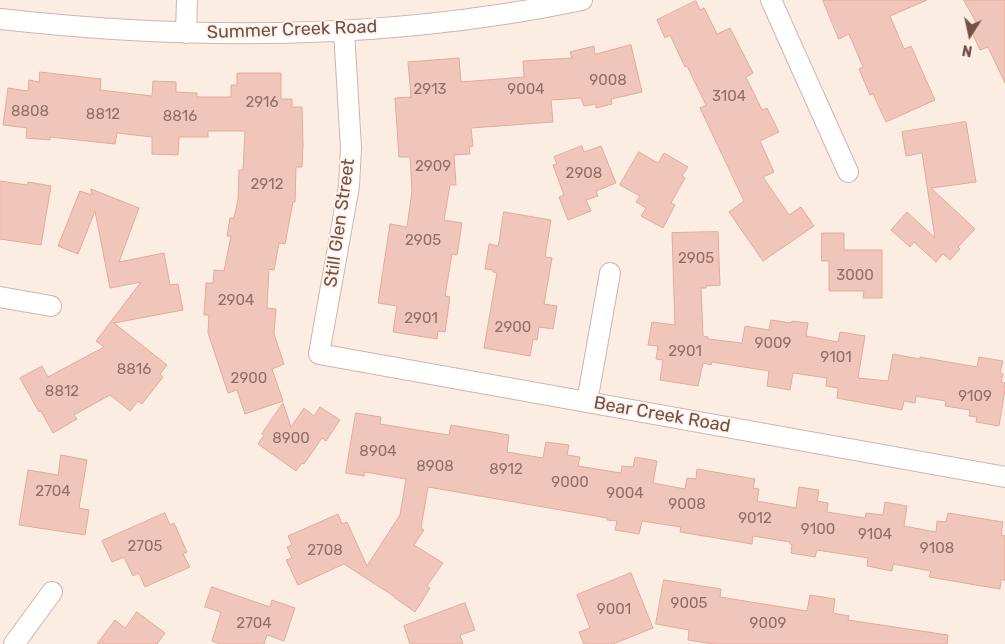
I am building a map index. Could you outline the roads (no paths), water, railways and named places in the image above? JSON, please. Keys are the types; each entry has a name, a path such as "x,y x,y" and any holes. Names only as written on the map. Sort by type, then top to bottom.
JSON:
{"street":[{"path":"186,33 187,0"},
{"name":"Summer Creek Road","path":"0,19 72,27 186,33 344,31 426,25 510,14 582,0"},
{"path":"771,0 848,172"},
{"name":"Still Glen Street","path":"319,354 349,186 351,148 344,31"},
{"path":"587,402 610,273"},
{"path":"0,297 51,306"},
{"name":"Bear Creek Road","path":"319,354 1005,477"},
{"path":"14,644 52,592"}]}
